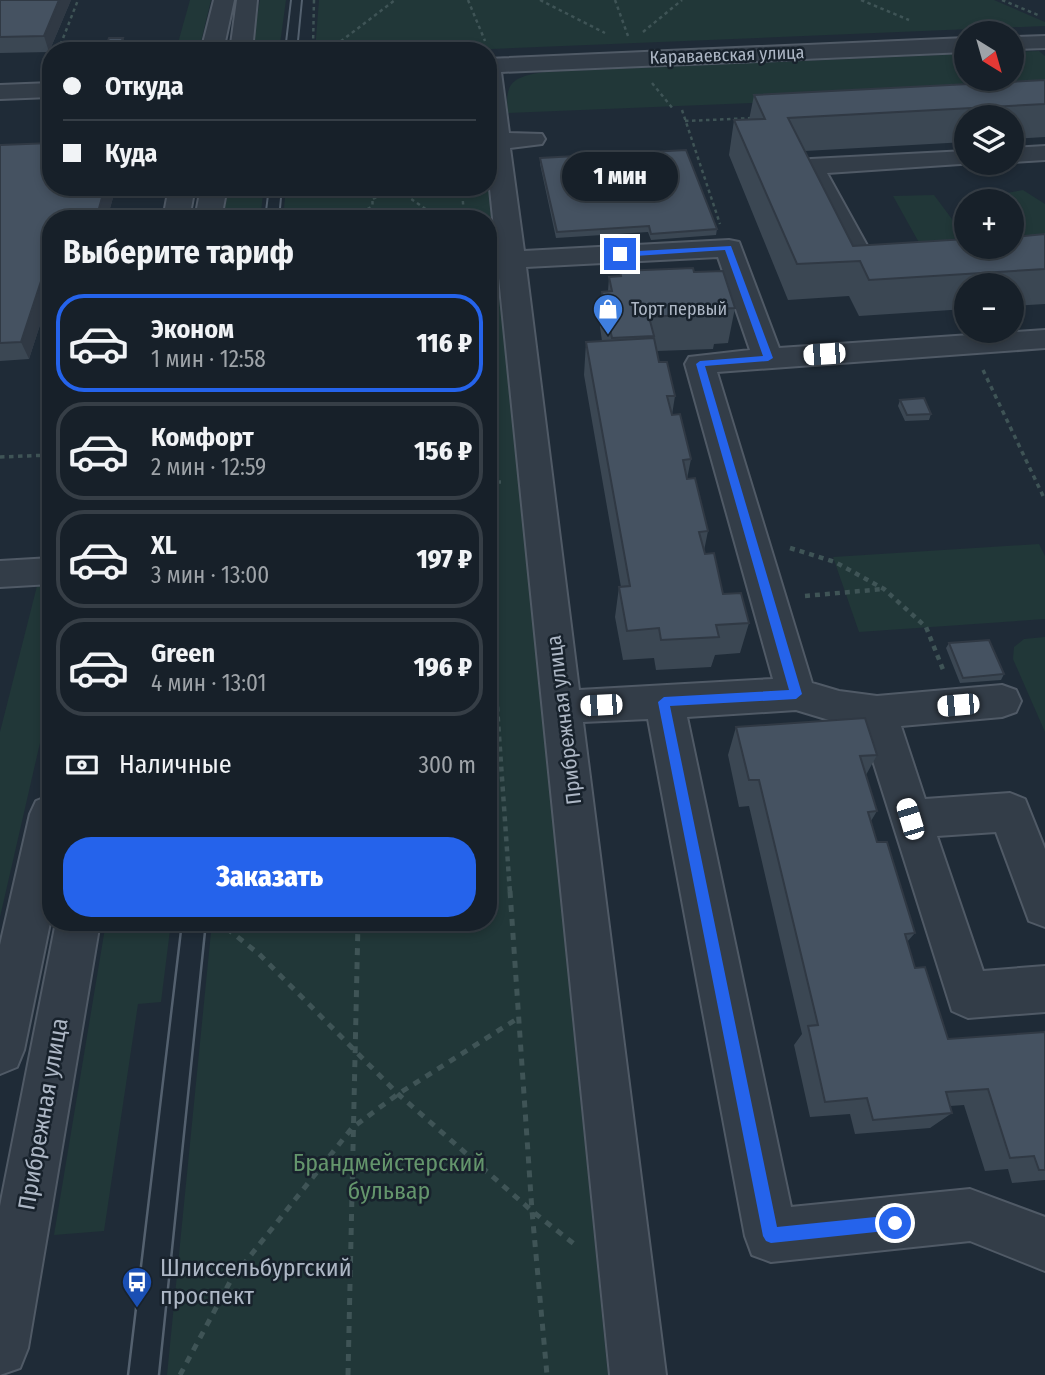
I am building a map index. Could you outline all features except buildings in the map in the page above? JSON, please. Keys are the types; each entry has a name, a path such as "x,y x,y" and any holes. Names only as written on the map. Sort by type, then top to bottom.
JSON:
{"street":[{"path":"214,42 224,0"},
{"path":"242,42 247,0"},
{"path":"1024,43 1045,42"},
{"name":"Караваевская улица","path":"497,66 954,46"},
{"path":"0,92 42,90"},
{"name":"Прибрежная улица","path":"497,91 515,140 512,260 638,1375"},
{"path":"1024,154 1045,153"},
{"path":"920,264 865,267 811,166 954,159"},
{"path":"512,260 729,248 768,358"},
{"path":"796,694 700,364 1045,339"},
{"path":"0,574 42,572"},
{"path":"562,707 796,694 839,707 877,712 1002,701"},
{"path":"664,702 771,1236 970,1215 1045,1244"},
{"path":"877,712 968,995 1045,989"},
{"path":"910,819 1010,812 1045,906"},
{"path":"0,1050 8,976 42,848"},
{"name":"Прибрежная улица","path":"0,1348 76,931"},
{"path":"8,976 69,972"}],"path":[{"path":"62,42 78,0"},
{"path":"313,42 314,0"},
{"path":"340,42 395,0"},
{"path":"468,0 485,42"},
{"path":"540,0 612,36"},
{"path":"615,0 631,45"},
{"path":"641,34 682,0"},
{"path":"862,0 918,23"},
{"path":"1002,0 1045,18"},
{"path":"649,79 674,110"},
{"path":"682,110 729,248"},
{"path":"685,121 755,118"},
{"path":"373,196 373,210"},
{"path":"373,199 379,196"},
{"path":"407,196 427,210"},
{"path":"366,210 373,206"},
{"path":"970,344 1045,500"},
{"path":"0,457 42,455"},
{"path":"835,562 884,589 926,627 958,705"},
{"path":"769,599 884,589"},
{"path":"497,703 532,1211 547,1375"},
{"path":"497,759 501,759"},
{"path":"230,931 259,954 398,1094 532,1211 628,1286"},
{"path":"348,1375 353,1048 358,931"},
{"path":"180,1375 231,1280 352,1128 398,1094 520,1017"}],"green space":[{"path":"190,0 211,0 201,42 178,42"},
{"path":"260,0 286,0 280,42 253,42"},
{"path":"319,0 994,0 1045,22 1045,26 1024,27 1024,21 954,21 954,30 497,49 497,42 316,42"},
{"path":"1039,51 1045,56 1045,91 508,113 508,94 513,82 544,72 954,55 954,91 1024,91 1024,52"},
{"path":"1024,191 1045,204 1045,239 1024,241"},
{"path":"934,195 954,222 954,246 922,248 893,196"},
{"path":"227,196 263,196 261,210 224,210"},
{"name":"Брандмейстерский бульвар","path":"285,196 490,196 492,210 284,210"},
{"name":"Брандмейстерский бульвар","path":"497,264 608,1375 167,1375 211,931 497,931"},
{"path":"1039,544 1045,556 1045,619 859,632 833,557"},
{"path":"37,586 42,586 42,734 0,917 0,732"},
{"path":"1045,637 1045,732 1013,659 1014,647 1024,639"},
{"path":"105,931 170,931 161,1002 138,1004 104,1231 54,1235"}],"tram line":[{"path":"286,42 291,0"},
{"path":"298,42 302,0"},
{"path":"266,210 268,196"},
{"path":"280,210 281,196"},
{"path":"128,1375 181,931"},
{"path":"159,1375 205,931"}],"place":[{"name":"Торт первый","path":"608,336"},
{"name":"Шлиссельбургский проспект","path":"137,1309"}],"route":[{"path":"620,254 729,248 768,358 700,364 796,694 664,702 771,1236 895,1223"}]}
